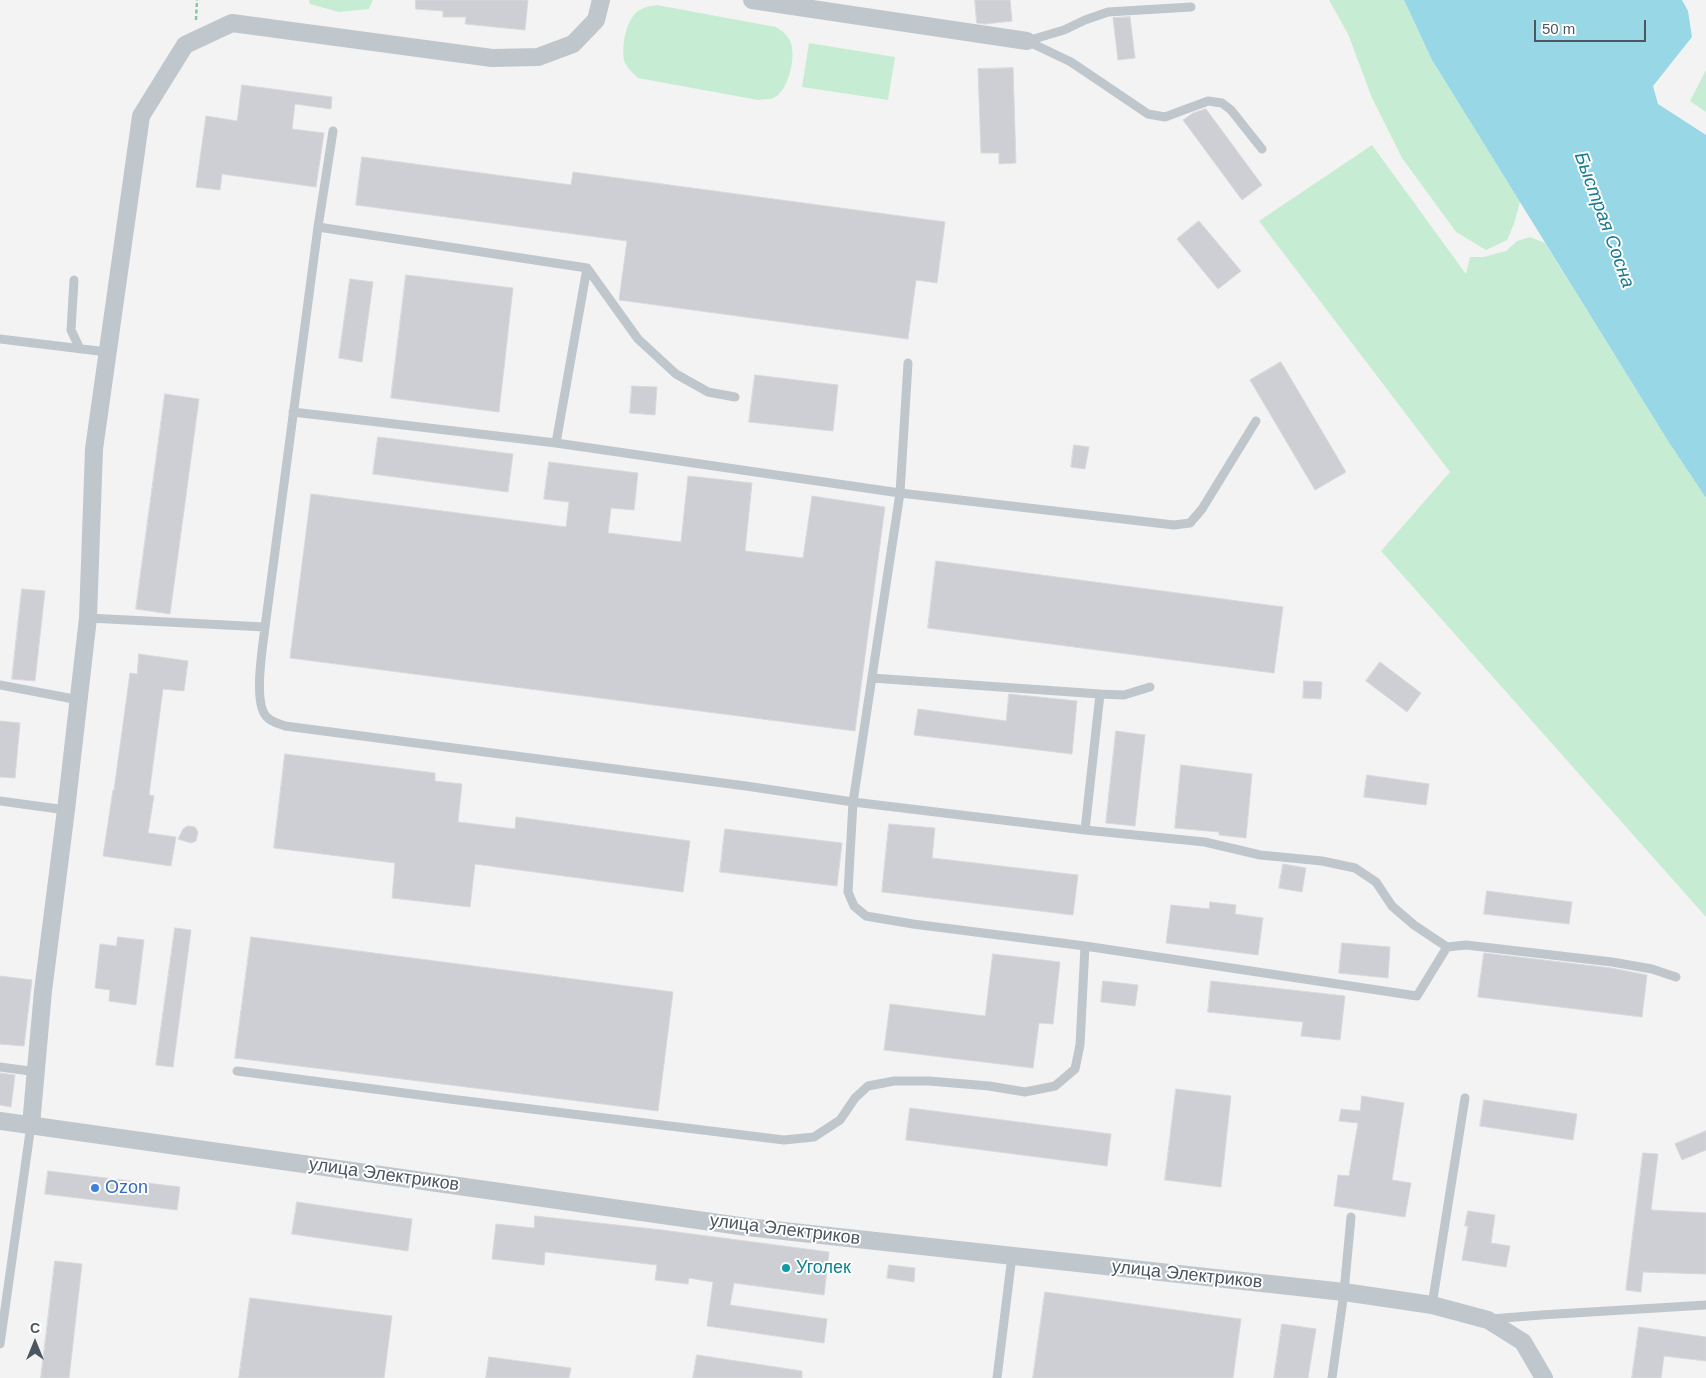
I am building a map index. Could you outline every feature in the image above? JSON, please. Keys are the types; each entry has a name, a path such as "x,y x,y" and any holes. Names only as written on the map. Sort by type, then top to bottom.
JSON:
{"street":[{"path":"31,1125 43,991 88,618 94,449 140,116 185,45 232,23 492,58 538,58 573,44 596,20 601,0"},
{"path":"752,0 1027,41"},
{"name":"улица Электриков","path":"0,1121 747,1227 1344,1292 1432,1305 1488,1320 1523,1342 1544,1378"}],"lane":[{"path":"1027,41 1064,30 1084,20 1108,12 1191,7"},
{"path":"1027,41 1071,62 1148,114 1165,117 1208,101 1222,103 1231,110 1262,149"},
{"path":"333,131 318,227 265,627 259,684 260,705 267,718 286,726 853,802 1085,830 1205,842 1260,855 1322,861 1355,868 1376,882 1392,906 1414,925 1447,947 1466,945 1612,962 1652,969 1676,977"},
{"path":"318,227 587,268 638,339 676,374 708,392 735,397"},
{"path":"556,443 587,268"},
{"path":"74,280 71,330 80,348"},
{"path":"0,339 107,352"},
{"path":"908,363 900,493 853,802 848,892 854,906 866,916 1085,946 1417,996 1447,947"},
{"path":"293,412 556,443 900,493 1174,525 1190,523 1202,509 1256,421"},
{"path":"88,618 265,627"},
{"path":"872,678 1124,695 1150,687"},
{"path":"0,685 79,700"},
{"path":"1085,830 1100,694"},
{"path":"0,801 66,810"},
{"path":"237,1071 784,1140 814,1137 840,1120 854,1098 868,1086 894,1081 929,1081 989,1086 1025,1092 1055,1086 1075,1069 1080,1045 1085,946"},
{"path":"0,1067 37,1072"},
{"path":"1432,1305 1465,1098"},
{"path":"0,1344 31,1125"},
{"path":"1332,1378 1344,1292 1351,1217"},
{"path":"997,1378 1012,1256"},
{"path":"1488,1320 1706,1305"}],"path":[{"path":"196,20 197,0"}],"green space":[{"path":"309,0 373,0 369,9 339,12 310,4"},
{"path":"1329,0 1404,0 1432,60 1520,202 1507,240 1486,250 1456,232 1402,158 1372,98 1348,34"},
{"path":"657,5 776,27 789,39 793,54 791,70 781,92 773,98 758,100 638,78 625,63 623,51 625,35 630,21 638,11"},
{"path":"809,43 895,57 888,100 802,87"},
{"path":"1706,70 1706,112 1690,101"},
{"path":"1372,145 1466,274 1470,257 1483,257 1506,251 1517,241 1530,237 1545,243 1668,441 1706,498 1706,917 1381,551 1450,472 1259,221"}],"water":[{"name":"Быстрая Сосна","path":"1404,0 1682,0 1688,11 1692,37 1653,86 1658,104 1706,135 1706,498 1668,441 1432,60"}],"building":[{"path":"416,0 528,0 525,30 465,24 466,17 443,17 443,11 416,9"},
{"path":"975,0 1010,0 1012,21 977,23"},
{"path":"1130,17 1135,58 1118,60 1113,18"},
{"path":"1013,68 1016,163 999,164 999,153 981,153 978,69"},
{"path":"242,85 332,97 331,109 295,104 292,129 324,133 316,187 222,174 220,190 196,187 206,116 237,121"},
{"path":"1206,109 1262,185 1242,200 1183,120 1193,113"},
{"path":"362,157 571,185 573,172 945,222 937,283 916,280 908,339 619,300 627,241 356,205"},
{"path":"1199,221 1241,271 1218,289 1177,239"},
{"path":"406,275 513,288 499,412 391,398"},
{"path":"350,279 373,282 362,362 339,358"},
{"path":"1281,362 1346,472 1315,490 1250,380"},
{"path":"755,375 838,385 833,431 749,422"},
{"path":"632,386 657,387 655,415 630,413"},
{"path":"165,394 199,399 170,614 136,609"},
{"path":"378,437 513,454 508,492 373,474"},
{"path":"1074,445 1089,447 1085,469 1071,467"},
{"path":"549,462 638,473 634,510 611,508 608,533 681,542 688,476 752,483 745,551 803,558 812,496 885,507 855,731 290,658 311,494 566,527 569,502 544,499"},
{"path":"936,561 1283,607 1274,673 928,628"},
{"path":"22,589 45,591 35,681 12,679"},
{"path":"139,654 188,661 184,691 163,689 149,795 154,796 148,833 176,837 171,866 103,856 130,673 137,674"},
{"path":"1380,662 1421,693 1407,712 1366,681"},
{"path":"1304,681 1322,682 1321,699 1303,698"},
{"path":"1009,694 1077,701 1072,754 914,735 918,709 1006,721"},
{"path":"0,721 20,723 15,778 0,777"},
{"path":"1116,731 1145,735 1135,826 1106,823"},
{"path":"285,754 435,773 435,781 462,784 458,822 515,829 516,817 690,841 683,892 475,864 470,907 392,898 395,863 274,848"},
{"path":"1181,765 1252,774 1246,838 1219,835 1219,832 1175,828"},
{"path":"1367,775 1429,784 1426,805 1364,797"},
{"path":"889,824 935,828 932,858 1078,875 1073,915 882,892"},
{"path":"188,826 195,827 198,832 196,841 191,843 178,839 183,829"},
{"path":"725,829 842,843 837,886 720,872"},
{"path":"1283,864 1306,868 1302,892 1279,888"},
{"path":"1487,891 1572,902 1569,924 1484,914"},
{"path":"1210,902 1236,905 1235,914 1263,918 1258,955 1166,943 1171,905 1209,909"},
{"path":"175,928 191,930 173,1067 156,1065"},
{"path":"118,937 144,940 136,1005 109,1001 110,990 95,988 100,944 116,946"},
{"path":"251,937 673,992 658,1111 235,1058"},
{"path":"1342,943 1390,947 1388,978 1339,973"},
{"path":"1484,953 1611,968 1647,975 1642,1017 1478,997"},
{"path":"993,954 1060,962 1053,1024 1039,1023 1033,1068 884,1050 890,1004 985,1016"},
{"path":"0,976 32,980 24,1046 0,1044"},
{"path":"1103,981 1138,985 1135,1006 1101,1002"},
{"path":"1211,981 1345,996 1340,1040 1301,1036 1303,1022 1208,1012"},
{"path":"0,1073 15,1075 11,1107 0,1105"},
{"path":"1176,1089 1231,1096 1221,1187 1165,1180"},
{"path":"1362,1096 1404,1103 1392,1180 1411,1183 1405,1217 1334,1206 1338,1175 1349,1176 1358,1123 1339,1121 1341,1109 1360,1111"},
{"path":"1484,1100 1577,1114 1573,1140 1480,1126"},
{"path":"910,1108 1111,1134 1107,1166 906,1140"},
{"path":"1706,1131 1706,1150 1682,1160 1675,1144"},
{"path":"1643,1153 1658,1154 1651,1210 1706,1213 1706,1274 1643,1272 1641,1292 1626,1290"},
{"path":"48,1171 180,1187 177,1210 45,1194"},
{"path":"297,1202 412,1219 408,1251 292,1234"},
{"path":"1468,1211 1495,1215 1491,1243 1510,1246 1506,1267 1462,1260 1468,1226 1465,1226"},
{"path":"535,1216 662,1230 829,1252 824,1295 734,1283 730,1305 827,1319 824,1343 707,1326 713,1282 689,1278 688,1284 655,1280 657,1265 545,1252 544,1265 492,1259 496,1224 534,1228"},
{"path":"55,1261 82,1264 69,1378 41,1378"},
{"path":"889,1265 915,1268 914,1282 887,1278"},
{"path":"1045,1292 1241,1319 1233,1378 1033,1378"},
{"path":"250,1298 392,1316 384,1378 239,1378"},
{"path":"1282,1324 1316,1329 1308,1378 1274,1378"},
{"path":"1639,1327 1706,1337 1706,1361 1664,1356 1661,1378 1632,1378"},
{"path":"697,1355 802,1371 802,1378 693,1378"},
{"path":"489,1357 571,1368 569,1378 486,1378"}],"place":[{"name":"Ozon","path":"95,1188"},
{"name":"Уголек","path":"786,1268"}]}
